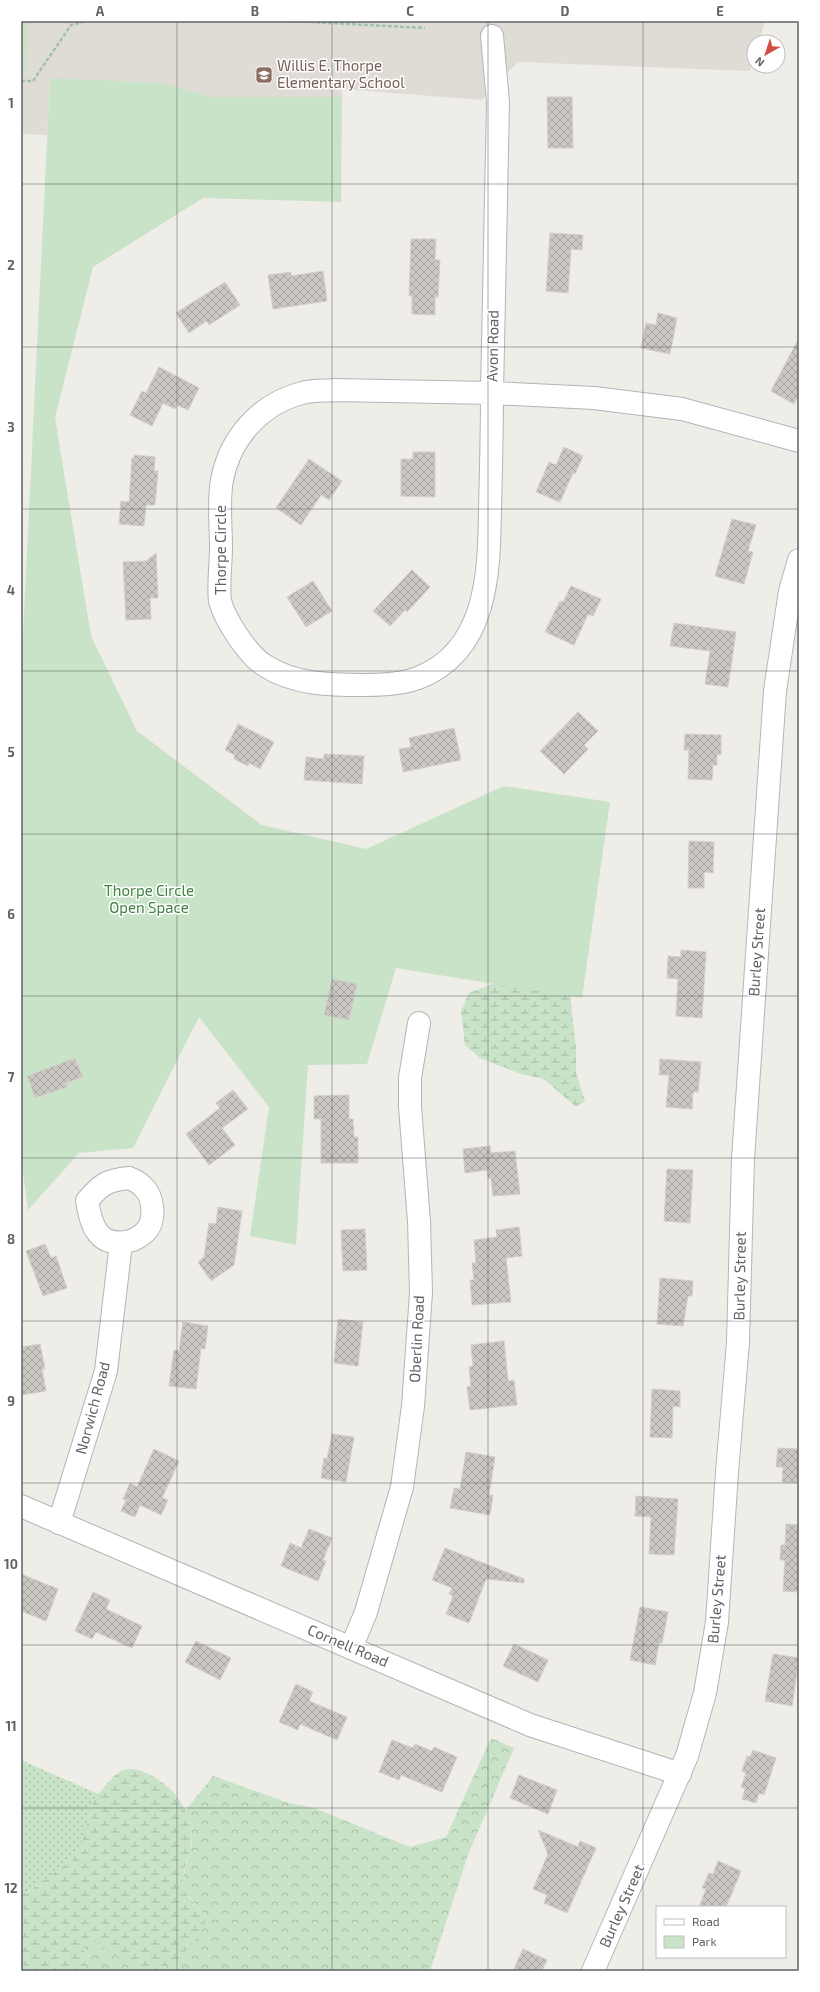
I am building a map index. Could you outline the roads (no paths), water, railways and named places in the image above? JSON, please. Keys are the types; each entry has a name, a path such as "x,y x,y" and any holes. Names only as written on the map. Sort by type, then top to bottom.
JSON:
{"street":[{"name":"Avon Road","path":"492,36 498,102 492,393 594,398 682,409 799,441"},
{"name":"Thorpe Circle","path":"335,390 492,393 489,545 485,590 477,619 462,645 441,666 418,678 387,684 336,685 289,679 263,665 246,648 220,600 222,482 228,455 239,438 258,415 283,399 304,392 335,390"},
{"name":"Burley Street","path":"593,1971 680,1774 705,1693 717,1622 727,1472 738,1342 743,1158 775,691 790,592 799,560"},
{"name":"Oberlin Road","path":"351,1648 366,1612 402,1487 413,1406 420,1293 419,1221 410,1100 410,1078 419,1022"},
{"name":"Norwich Road","path":"59,1523 106,1371 121,1243"},
{"name":"Cornell Road","path":"21,1506 530,1725 680,1774"}],"place":[{"name":"Willis E. Thorpe Elementary School","path":"264,75"}],"park label":[{"name":"Thorpe Circle Open Space","path":"149,900"}]}
